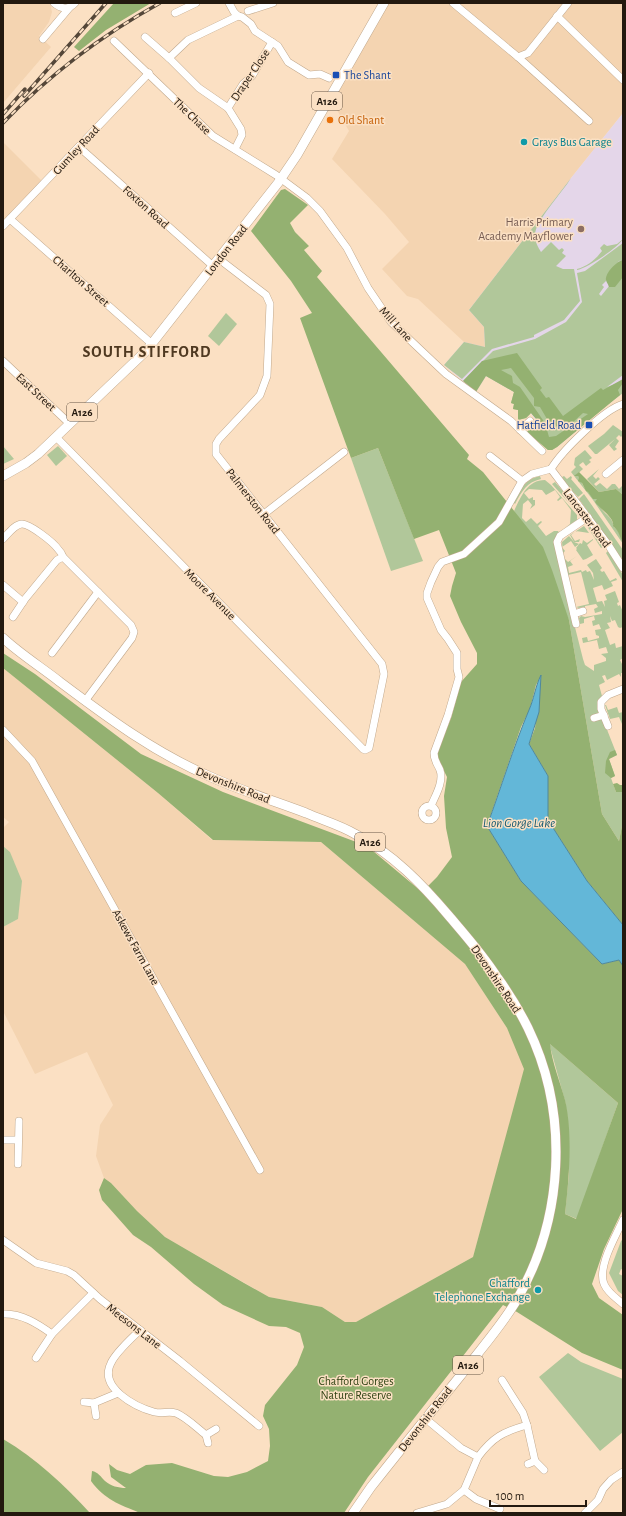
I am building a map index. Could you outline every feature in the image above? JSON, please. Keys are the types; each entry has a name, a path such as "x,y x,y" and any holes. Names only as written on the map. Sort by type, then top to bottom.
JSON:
{"main road":[{"name":"London Road","path":"3,476 26,463 56,437 152,344 268,197 297,155 384,3"},
{"name":"London Road","path":"3,472 26,463"},
{"name":"Devonshire Road","path":"3,638 124,730 176,761 225,783 342,827 371,843 390,856 426,889 467,937 506,989 528,1028 546,1076 554,1117 556,1162 553,1201 545,1234 534,1266 512,1308 371,1487 353,1513"}],"street":[{"path":"54,3 62,8 73,5"},
{"path":"54,3 57,21"},
{"path":"175,13 196,3"},
{"path":"229,3 234,12 251,24 255,31 278,46 288,62 309,76 320,74 329,78"},
{"path":"248,11 273,3"},
{"path":"453,3 518,57 589,121"},
{"path":"518,57 528,53 568,3"},
{"path":"43,39 57,21 73,5"},
{"path":"169,58 188,40 238,16"},
{"path":"557,16 623,80"},
{"name":"Draper Close","path":"145,38 169,58 199,88 228,108 241,129 242,135 235,149"},
{"name":"The Chase","path":"114,41 213,136 281,178"},
{"name":"Draper Close","path":"228,108 243,84 252,76 272,42"},
{"name":"Gumley Road","path":"3,226 149,74"},
{"name":"Foxton Road","path":"79,147 213,266"},
{"name":"Mill Lane","path":"281,178 316,206 335,229 353,258 368,288 391,322 446,374 511,422 542,451"},
{"name":"Charlton Street","path":"10,219 152,344"},
{"name":"Palmerston Road","path":"219,258 266,295 270,304 267,376 264,386 260,395 219,439 216,444 216,454 382,664 384,674 375,715 371,743 369,748 365,750"},
{"name":"East Street","path":"3,361 70,424"},
{"path":"431,806 438,790 440,774 434,759 434,753 448,715 459,677 456,669 457,653 441,630 426,598 438,567 442,562 464,554 496,525 503,516 522,481 532,474 551,469 557,459 570,445 608,413 623,404"},
{"path":"520,430 530,421"},
{"name":"Moore Avenue","path":"56,437 365,750"},
{"path":"264,514 344,452"},
{"path":"490,456 522,481"},
{"path":"606,474 623,460"},
{"name":"Lancaster Road","path":"551,469 607,543 623,568"},
{"path":"576,624 557,542 560,536 588,517"},
{"path":"3,539 16,526 21,524 26,524 34,529 57,547 63,557 65,557 131,625 134,632 132,638 85,701"},
{"path":"12,618 57,560 63,557"},
{"path":"3,585 24,602"},
{"path":"52,653 98,592"},
{"path":"574,614 583,611"},
{"path":"608,726 601,706 604,698 623,689"},
{"path":"594,718 604,715"},
{"name":"Askews Farm Lane","path":"3,730 32,761 260,1170"},
{"path":"18,1164 19,1121"},
{"path":"3,1140 18,1140"},
{"path":"623,1220 621,1232 606,1258 601,1276 604,1284 612,1296 623,1304"},
{"name":"Meesons Lane","path":"3,1240 36,1263 70,1273 259,1426"},
{"path":"36,1358 52,1334 93,1293"},
{"path":"3,1314 15,1314 40,1326 52,1334"},
{"path":"140,1330 110,1364 110,1379 118,1393 121,1397 151,1411 176,1414 206,1435 208,1443"},
{"path":"502,1380 523,1413 535,1461 544,1470"},
{"path":"84,1402 94,1403 118,1393"},
{"path":"94,1403 96,1416"},
{"path":"426,1419 461,1448 478,1457"},
{"path":"417,1513 447,1504 464,1490 478,1457 488,1444 505,1432 527,1425"},
{"path":"206,1435 216,1429"},
{"path":"528,1464 535,1461"},
{"path":"584,1513 598,1500 603,1489 611,1480 623,1472"},
{"path":"464,1490 490,1509 500,1509"}],"shaded area":[{"path":"3,3 50,3 52,12 49,22 39,36 51,47 3,103"},
{"path":"384,3 623,3 623,113 469,310 484,327 485,348 464,342 418,299 407,296 382,269 409,242 385,214 332,159 349,131 337,110 332,106 331,96"},
{"path":"623,113 623,393 557,447 514,392 486,376 476,392 444,365 464,342 485,347 484,327 469,310"},
{"path":"3,142 45,184 3,226"},
{"path":"3,668 158,793 212,840 321,842 465,964 507,1028 525,1069 473,1257 356,1322 345,1322 322,1307 269,1297 165,1237 137,1211 111,1183 104,1178 96,1156 100,1125 113,1105 87,1052 35,1074 3,1011 3,927 18,919 10,852 3,846 3,828 9,822 3,817"}],"green space":[{"path":"114,3 151,3 106,30 79,51 74,47"},
{"path":"571,178 544,215 536,229 535,238 541,252 551,242 559,250 562,248 564,250 562,253 566,256 556,266 563,269 574,269 580,301 564,320 534,335 534,337 492,349 462,379 444,365 464,342 485,347 484,327 469,310"},
{"name":"Chafford Gorges Nature Reserve","path":"285,189 308,205 290,223 295,232 309,246 304,250 322,271 317,277 469,455 467,459 483,472 543,547 569,620 602,814 619,841 623,821 623,925 587,881 548,820 548,776 529,744 535,728 541,676 536,685 530,709 521,727 487,826 521,881 602,964 619,960 623,966 623,1209 604,1249 592,1284 599,1298 623,1315 623,1370 582,1353 517,1312 503,1305 368,1477 344,1513 140,1513 113,1501 102,1493 91,1481 92,1471 110,1484 117,1487 126,1488 111,1477 109,1464 117,1470 130,1474 146,1465 172,1463 214,1476 228,1477 247,1472 268,1461 270,1446 269,1429 263,1416 265,1405 297,1365 304,1347 300,1333 286,1327 269,1326 223,1305 194,1284 151,1247 133,1235 102,1200 99,1190 104,1178 111,1183 137,1211 165,1237 244,1283 269,1297 322,1307 345,1322 356,1322 473,1257 524,1069 507,1028 465,964 321,842 213,840 158,793 3,668 3,653 35,674 141,754 223,792 367,846 422,892 437,877 452,857 446,828 444,796 447,777 435,758 451,718 461,682 477,664 477,653 450,596 456,573 439,530 414,539 378,448 351,458 300,318 312,313 291,281 251,231 281,190","holes":["550,1044 618,1103 576,1219 565,1214 569,1172 569,1127 565,1100 554,1065"]},
{"path":"623,239 602,257 577,270 594,260 602,251 600,248 604,244 607,246 617,244"},
{"path":"623,243 623,260 619,261 606,278 606,281 602,285 604,287 599,294 601,296 623,269 623,375 607,387 618,383 623,379 623,393 557,447 552,450 548,450 527,432 537,420 531,413 526,418 518,420 518,410 513,409 514,404 511,403 514,392 486,376 463,381 493,351 535,339 566,322 582,302 577,273 585,271"},
{"path":"623,260 623,277 615,287 609,287 606,280 607,274 615,265"},
{"path":"226,313 237,324 219,346 208,336"},
{"path":"517,353 542,388 540,390 546,398 549,397 563,416 601,388 603,390 623,379 623,383 618,390 620,395 557,447 552,450 548,450 527,432 537,420 531,413 526,418 518,420 518,410 513,409 514,404 511,403 514,392 486,376 476,392 463,381 482,361","holes":["511,368 534,398 534,406 540,407 547,419 562,430 583,413 588,414 556,436 549,437 545,423 520,387 513,383 512,376 501,370"]},
{"path":"613,425 623,432 621,437 619,435 616,438 619,441 615,447 617,449 614,451 609,445 615,439 595,454 588,446"},
{"path":"3,446 14,459 3,464"},
{"path":"58,446 67,456 56,466 47,455"},
{"path":"378,448 423,561 391,571 351,458"},
{"path":"585,450 592,458 589,460 591,462 586,466 583,462 579,465 583,469 575,476 578,476 584,487 594,498 597,499 600,507 611,519 623,544 593,500 571,472 576,467 574,465 575,458"},
{"path":"599,469 593,476 596,479 598,477 600,479 594,484 596,486 600,483 607,489 612,484 615,484 619,489 623,485 623,495 616,489 599,492 587,479"},
{"path":"579,472 599,492 616,489 623,495 623,543 618,532 613,526 612,520 595,502 597,499 593,499 586,491 582,483 578,481 578,476 574,476"},
{"path":"540,476 541,479 532,482 525,488 515,504 513,502 527,482"},
{"path":"564,476 567,479 571,476 571,479 583,493 578,497 565,483 562,477"},
{"path":"545,480 551,485 577,515 577,520 565,528 570,524 571,510 562,498 558,501 557,500 560,497 555,490 546,495 542,490 529,489 524,493 529,499 533,497 533,500 535,500 535,505 530,509 532,505 528,500 523,504 522,518 526,522 531,518 537,524 541,521 542,522 538,526 546,536 554,531 558,531 560,534 555,548 583,659 585,665 594,671 594,665 606,661 606,658 601,654 608,653 606,647 599,649 597,640 583,643 582,638 587,637 588,641 599,638 599,636 596,635 595,630 601,629 599,624 593,626 592,621 595,620 594,616 584,619 584,623 580,624 579,618 581,616 585,617 602,614 602,611 595,613 594,609 598,607 596,604 585,606 585,610 584,607 576,607 589,604 581,572 568,575 564,558 568,562 577,556 570,561 573,565 568,567 569,573 581,570 582,572 586,570 587,572 590,571 594,580 593,573 587,565 596,559 602,568 600,570 602,572 604,571 610,581 616,578 617,580 611,582 613,586 604,590 602,585 593,588 597,602 602,601 605,607 604,601 607,600 605,595 615,591 619,602 617,603 618,606 620,605 623,612 623,627 618,627 615,620 612,621 610,616 611,622 607,623 610,628 605,630 610,645 615,643 616,648 623,646 623,658 620,660 623,666 623,673 621,673 621,677 619,674 607,680 605,675 602,676 605,682 599,685 602,696 597,715 599,720 604,722 617,755 609,759 615,776 611,778 616,792 623,788 623,821 619,841 602,814 569,620 514,511 525,490 529,486"},
{"path":"555,482 579,510 577,512 552,484"},
{"path":"584,494 623,550 623,561 579,499"},
{"path":"589,524 604,546 601,548 587,526"},
{"path":"584,526 589,533 576,531"},
{"path":"575,532 571,535 575,541 580,539 579,542 574,542 570,535"},
{"path":"569,536 574,542 579,544 575,547 571,541 562,547 562,542"},
{"path":"593,539 587,545 593,555 583,560 576,548 580,543 582,544 583,540 587,543"},
{"path":"608,551 623,575 623,582 606,553"},
{"path":"605,705 608,710 617,707 619,713 623,712 622,724 619,717 610,719"},
{"path":"615,750 617,755 609,759 615,776 611,778 605,773 606,761 610,752"},
{"path":"617,783 623,785 623,792 616,792 613,784"},
{"path":"3,846 10,852 22,881 18,919 3,927"},
{"path":"549,1043 618,1103 577,1219 565,1214 569,1174 568,1121 565,1101"},
{"path":"623,1239 623,1270 621,1269 619,1274 623,1276 623,1295 618,1291 609,1273"},
{"path":"568,1353 581,1362 623,1379 623,1432 600,1451 539,1377"},
{"path":"3,1439 38,1463 70,1492 90,1513 3,1513"}],"water":[{"name":"Lion Gorge Lake","path":"541,675 539,712 529,744 548,776 548,820 587,881 623,925 623,966 619,960 602,964 521,881 487,826"}],"railway":[{"path":"24,96 106,3"},
{"path":"3,123 39,88 77,57 117,28 160,3"},
{"path":"3,114 25,89"}],"place":[{"name":"The Shant","path":"336,75"},
{"name":"Old Shant","path":"330,120"},
{"name":"Grays Bus Garage","path":"524,142"},
{"name":"Harris Primary Academy Mayflower","path":"581,229"},
{"name":"Hatfield Road","path":"589,425"},
{"name":"Chafford Telephone Exchange","path":"538,1290"}],"district":[{"name":"SOUTH STIFFORD","path":"147,352"}]}
